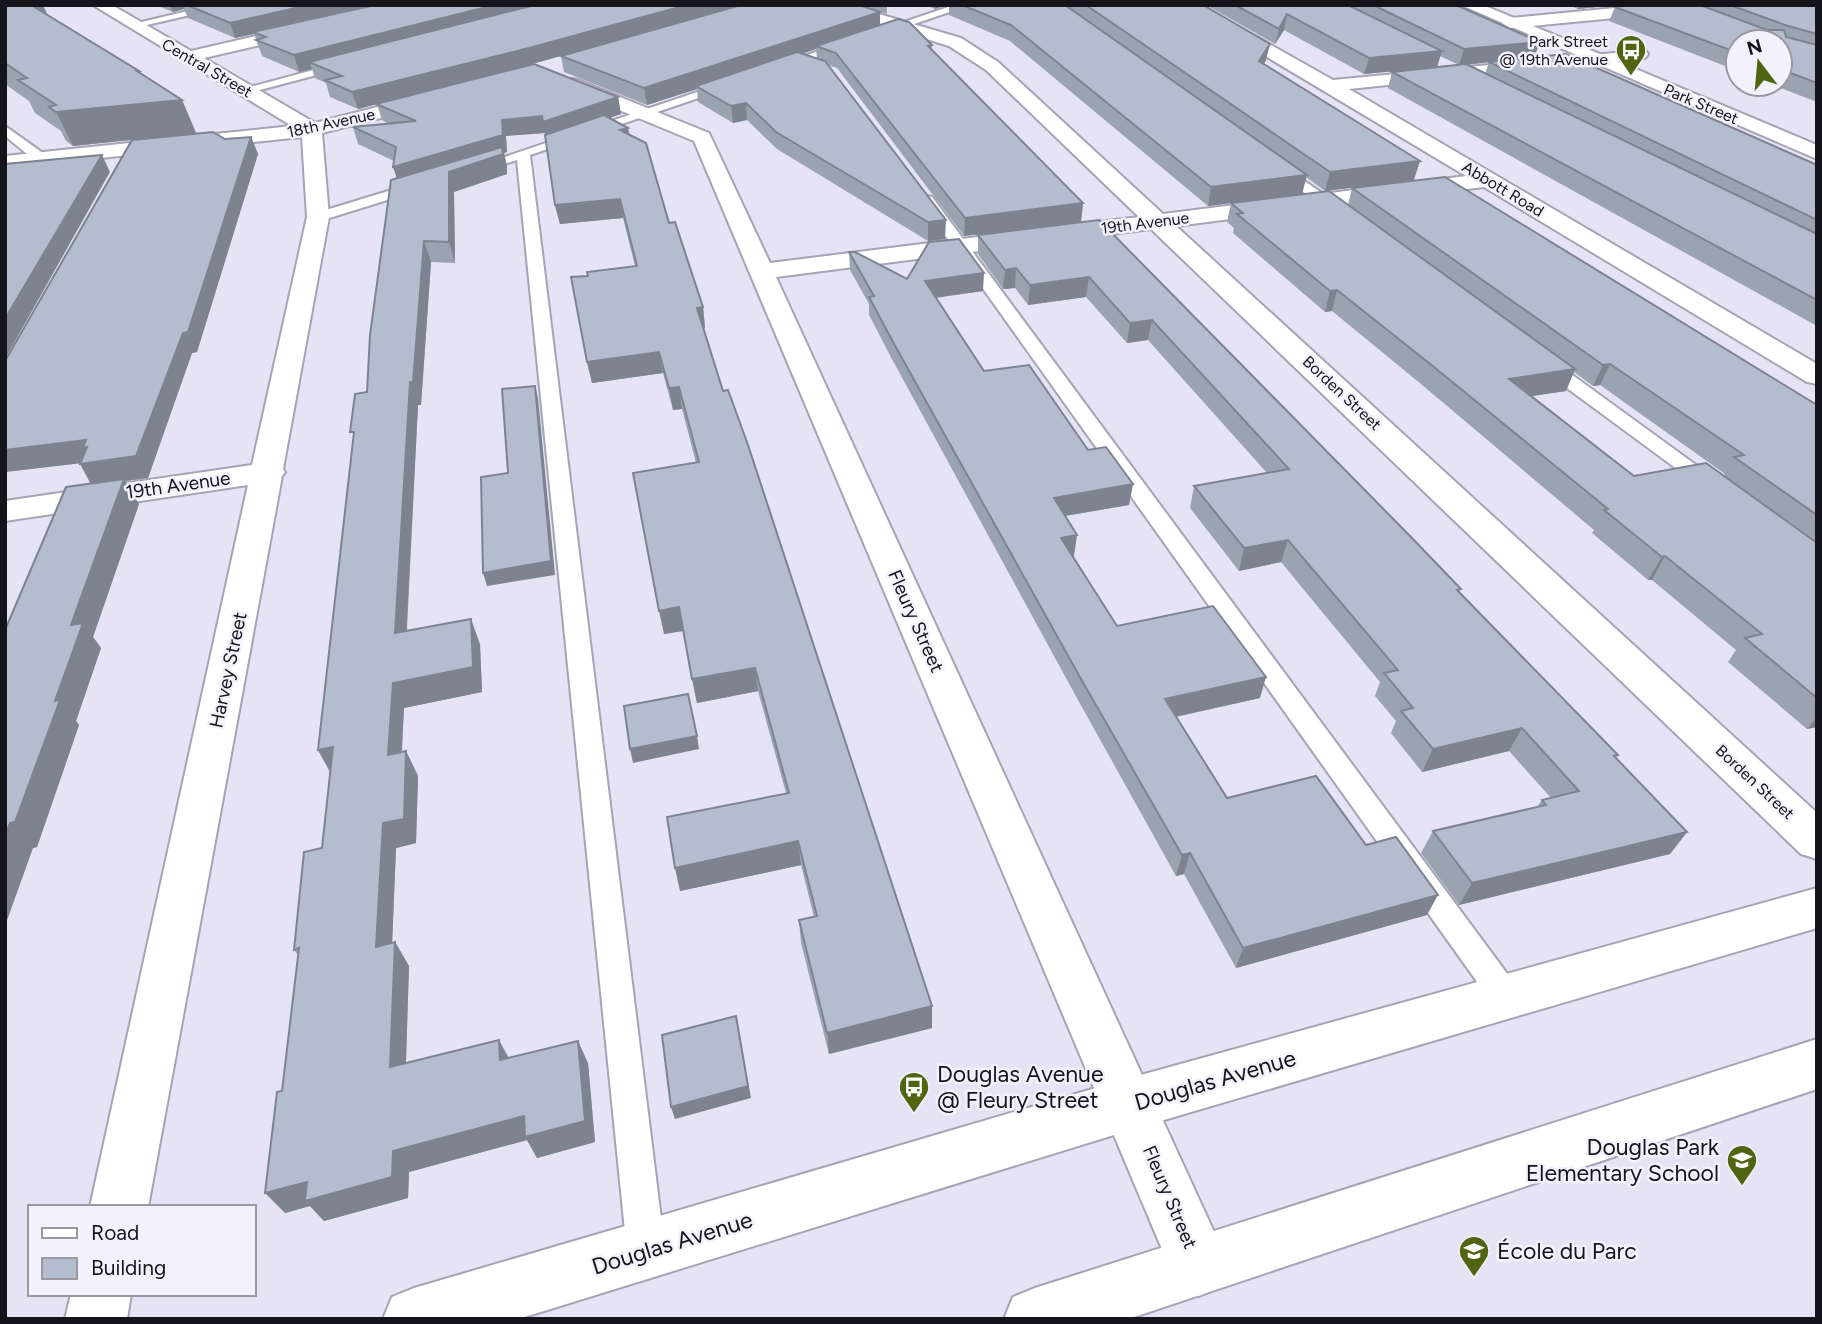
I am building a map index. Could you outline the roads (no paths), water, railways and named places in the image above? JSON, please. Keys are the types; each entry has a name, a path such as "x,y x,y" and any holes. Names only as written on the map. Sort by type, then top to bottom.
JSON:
{"street":[{"name":"Central Street","path":"101,5 312,130"},
{"path":"188,57 412,5"},
{"name":"Borden Street","path":"831,5 954,42 992,66 1817,841"},
{"name":"Abbott Road","path":"1188,5 1330,86 1817,376"},
{"name":"Park Street","path":"1469,5 1817,153"},
{"path":"1330,86 1595,58 1646,56 1522,5"},
{"path":"1510,23 1672,6 1698,11"},
{"name":"Fleury Street","path":"539,71 702,137 1199,1266"},
{"name":"18th Avenue","path":"5,162 130,156 312,130 446,95"},
{"name":"Harvey Street","path":"119,1205 269,472 318,217 312,130"},
{"name":"19th Avenue","path":"761,271 1488,180"},
{"name":"19th Avenue","path":"5,511 269,472"},
{"name":"Douglas Avenue","path":"414,1319 1129,1104 1817,908"},
{"path":"1035,1319 1817,1064"},
{"path":"96,1319 101,1296"}],"lane":[{"path":"134,25 228,5"},
{"path":"770,70 965,5"},
{"path":"796,61 831,72"},
{"path":"1434,61 1483,85"},
{"path":"245,90 353,63"},
{"path":"459,174 745,79"},
{"path":"5,130 42,159"},
{"path":"523,154 646,1251"},
{"path":"1268,160 1347,217"},
{"path":"912,181 1506,997"},
{"path":"318,217 434,182"},
{"path":"1526,349 1727,498"}],"place":[{"name":"Park Street @ 19th Avenue","path":"1631,77"},
{"name":"Douglas Avenue @ Fleury Street","path":"914,1114"},
{"name":"Douglas Park Elementary School","path":"1742,1187"},
{"name":"École du Parc","path":"1474,1278"}]}
